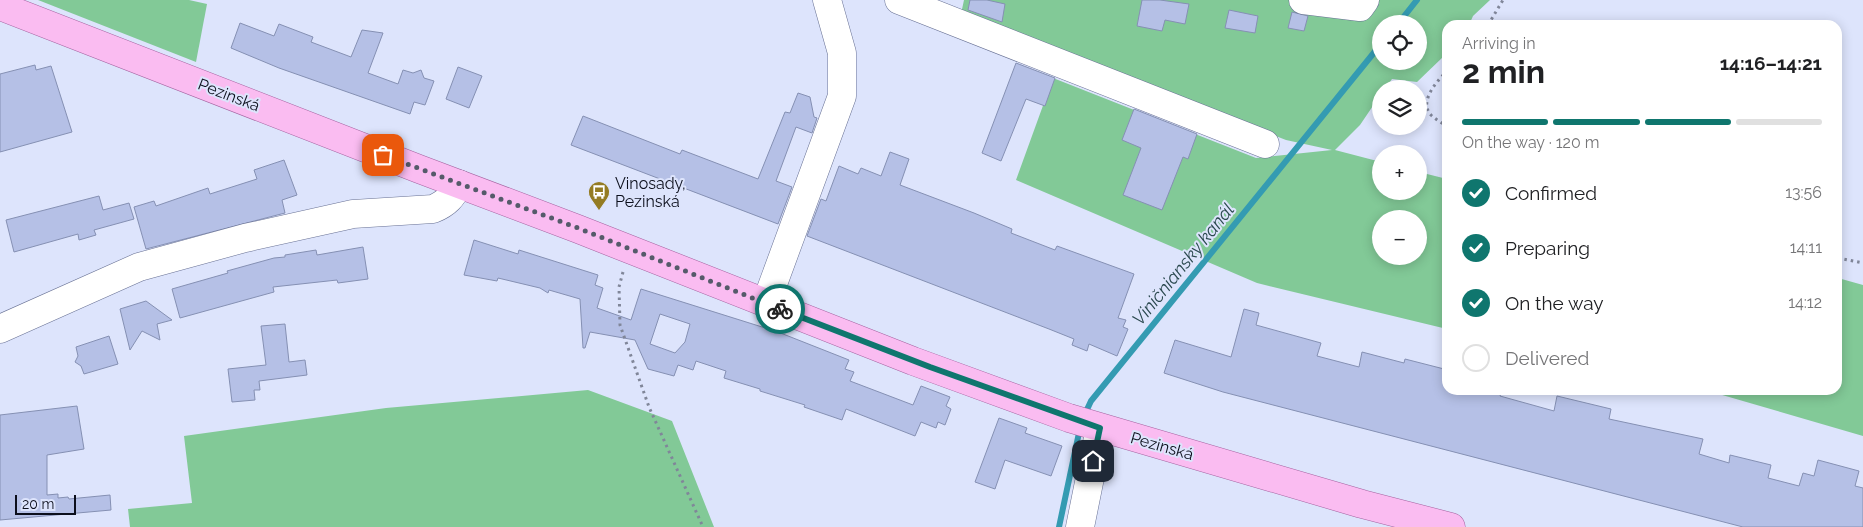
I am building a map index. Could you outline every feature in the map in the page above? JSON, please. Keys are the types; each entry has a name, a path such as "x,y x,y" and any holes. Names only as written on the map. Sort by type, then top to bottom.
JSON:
{"main road":[{"name":"Pezinská","path":"0,6 766,303 1085,423 1362,504 1451,527"}],"street":[{"path":"766,303 842,96 842,53 827,0"},
{"path":"899,0 1265,144"},
{"path":"1303,0 1360,6 1365,0"},
{"path":"0,329 138,267 245,238 353,214 433,209 451,198 458,184"},
{"path":"1080,527 1085,423"}],"path":[{"path":"1491,20 1503,0"},
{"path":"1442,78 1429,94 1426,105 1430,114 1442,123"},
{"path":"629,249 619,287 620,325 650,407 703,527"},
{"path":"1842,259 1863,263"}],"green space":[{"path":"38,0 189,0 207,4 196,62"},
{"path":"964,0 1490,0 1471,20 1442,20 1442,58 1419,80 1372,80 1372,107 1360,125 1335,150 1372,160 1372,200 1427,200 1427,174 1442,178 1442,328 1257,283 1016,180 1053,78 1256,158 1332,150 1286,140 961,14"},
{"path":"1842,279 1863,285 1863,436 1722,395 1842,395"},
{"path":"588,390 672,421 714,527 130,527 128,509 192,503 184,436 386,408"}],"building":[{"path":"970,0 987,0 1005,4 1002,22 968,10"},
{"path":"1142,0 1160,0 1189,4 1185,24 1165,20 1162,31 1137,26"},
{"path":"1229,10 1258,16 1255,33 1225,28"},
{"path":"1292,12 1308,16 1304,31 1288,28"},
{"path":"240,23 274,36 279,24 313,37 311,42 351,57 362,30 383,33 368,73 398,84 403,70 413,73 421,70 424,78 434,81 425,105 414,102 410,114 279,68 231,48"},
{"path":"1016,63 1055,78 1045,106 1026,99 1001,161 982,153"},
{"path":"35,65 36,70 51,66 72,132 0,152 0,74"},
{"path":"458,67 482,76 469,108 446,99"},
{"path":"798,93 810,97 814,117 817,118 812,133 796,127 776,181 792,187 778,224 571,145 583,116 680,154 682,150 758,179 785,112 790,113"},
{"path":"1134,109 1197,134 1188,159 1183,157 1162,210 1123,195 1141,148 1122,140"},
{"path":"890,152 909,159 900,185 974,213 1012,229 1011,233 1055,250 1057,246 1134,274 1118,318 1126,320 1123,327 1128,329 1117,356 1089,344 1087,351 1072,345 1074,339 807,236 821,199 826,201 839,166 858,174 861,168 881,176"},
{"path":"284,160 297,195 282,200 285,213 146,249 134,207 154,201 156,206 208,188 210,194 257,179 254,170"},
{"path":"99,196 103,210 129,203 134,219 94,230 96,235 79,240 78,234 14,252 6,220"},
{"path":"474,240 518,254 519,250 598,275 595,285 603,288 597,308 631,320 641,289 778,332 849,360 845,369 854,372 850,381 913,405 921,386 950,397 946,406 951,409 945,425 938,422 936,428 921,422 915,436 846,409 842,420 804,407 805,405 724,378 726,371 696,361 693,370 678,365 674,376 648,369 635,340 590,332 585,348 583,348 580,299 549,290 548,293 540,288 498,278 497,281 464,275","holes":["660,314 690,324 685,342 675,353 650,344"]},
{"path":"363,247 368,279 338,283 337,280 273,287 274,292 180,318 172,289 228,273 227,271 274,258 285,257 285,255 316,250 317,255"},
{"path":"146,301 172,320 157,324 160,340 142,331 130,350 120,309"},
{"path":"1244,309 1259,313 1256,325 1321,343 1317,356 1359,367 1362,352 1404,363 1405,359 1442,368 1442,395 1500,395 1554,411 1557,396 1611,409 1609,419 1703,439 1699,454 1729,463 1730,455 1771,465 1768,478 1799,486 1803,473 1814,476 1818,460 1859,471 1855,486 1863,488 1863,527 1743,527 1223,392 1164,373 1175,340 1231,357"},
{"path":"285,324 289,362 305,360 307,375 259,381 260,390 254,390 255,400 232,402 228,369 266,365 261,326"},
{"path":"109,336 118,364 84,374 81,366 75,362 78,356 76,347"},
{"path":"77,406 84,449 47,455 47,495 58,494 58,498 68,497 69,499 110,495 111,510 0,520 0,415"},
{"path":"999,418 1027,428 1025,433 1062,446 1051,476 1005,460 995,489 975,482"}],"waterway":[{"name":"Viničniansky kanál","path":"1405,15 1417,0"},
{"name":"Viničniansky kanál","path":"1084,416 1091,401 1372,55"},
{"name":"Viničniansky kanál","path":"1059,527 1080,428"}],"way so far":[{"path":"383,155 578,228 780,309"}],"place":[{"name":"Vinosady, Pezinská","path":"599,211"}],"route":[{"path":"780,309 930,367 1100,428 1093,461"}]}
